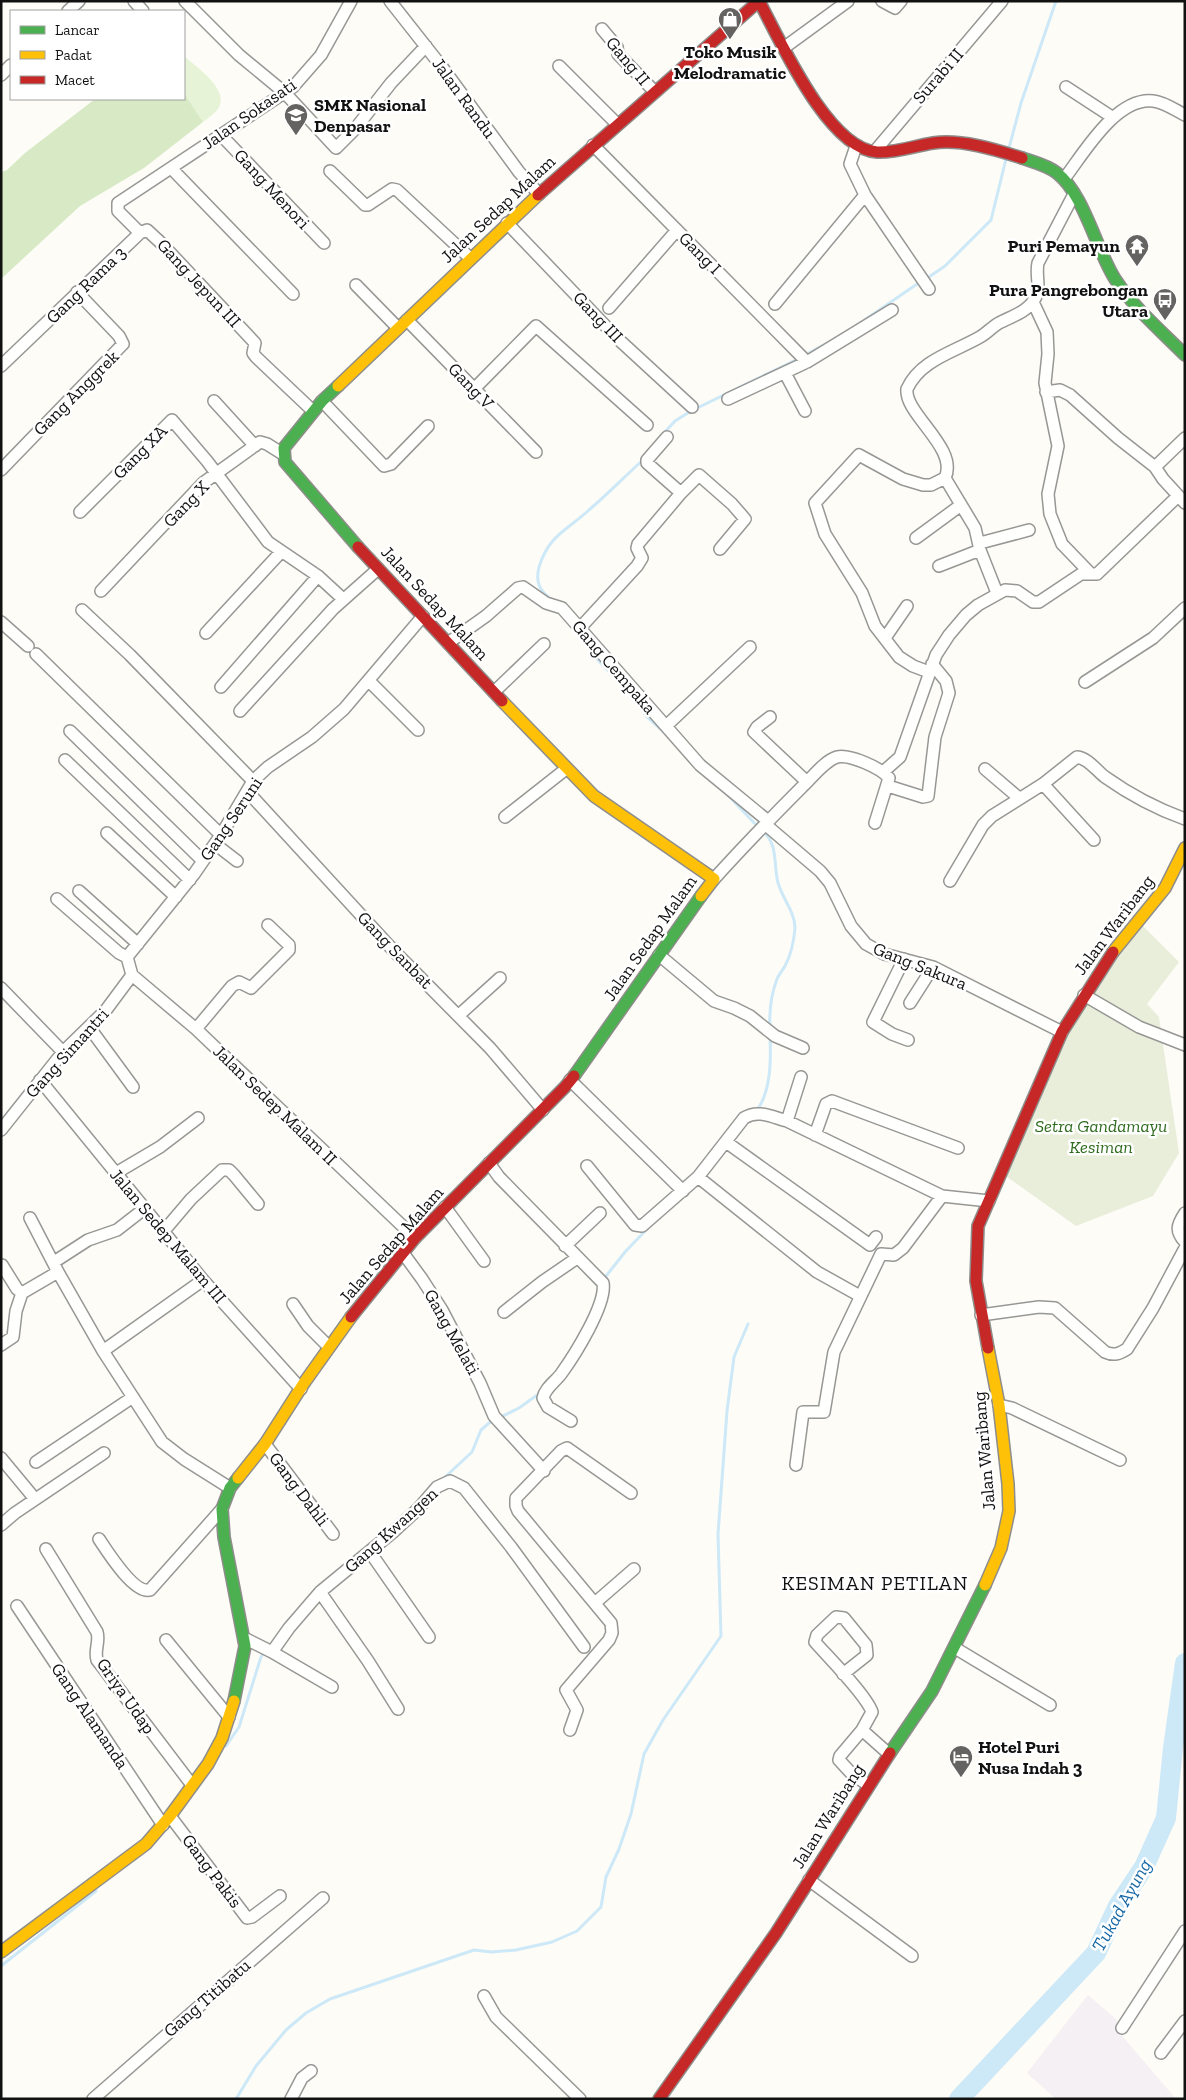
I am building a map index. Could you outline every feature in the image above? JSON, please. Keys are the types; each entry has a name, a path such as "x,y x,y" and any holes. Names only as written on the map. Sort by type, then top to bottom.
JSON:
{"street":[{"path":"69,10 79,1"},
{"path":"185,1 239,55 285,93 336,148 355,130 390,83 426,46"},
{"name":"Jalan Sokasati","path":"120,201 285,93 301,79 321,54 351,1"},
{"name":"Jalan Randu","path":"390,1 426,46 511,162 539,194"},
{"path":"759,1 826,116 856,146 875,152 896,150 920,144 952,142 1017,157 1041,164 1056,172 1064,179 1074,194 1098,247 1117,281 1185,355"},
{"name":"Jalan Sedap Malam","path":"1,1952 123,1862 146,1844 163,1825 173,1819 192,1785 214,1752 229,1717 242,1664 244,1638 224,1537 222,1509 230,1488 265,1444 329,1346 415,1238 543,1110 570,1080 714,879 606,804 566,769 378,569 290,470 283,454 286,443 322,401 507,223 593,145 759,1"},
{"path":"785,47 848,1"},
{"path":"882,1 895,8 901,1"},
{"name":"Surabi II","path":"875,152 1002,1"},
{"name":"Gang II","path":"602,29 617,47 618,54 655,92"},
{"path":"559,66 617,124"},
{"path":"1066,87 1112,117"},
{"path":"1064,179 1112,117 1143,100 1156,101 1185,115"},
{"name":"Gang Menori","path":"221,135 324,243"},
{"name":"Gang I","path":"593,145 804,359"},
{"path":"856,146 850,164 864,195 926,284"},
{"path":"171,168 292,294"},
{"path":"330,172 365,205 368,205 392,189 397,190 470,258"},
{"path":"997,593 975,528 945,478 948,467 942,453 906,394 912,378 920,370 954,349 982,336 996,324 1021,312 1033,302 1038,292 1036,272 1038,263 1074,194"},
{"path":"776,304 864,195"},
{"name":"Gang Rama 3","path":"1,366 140,233 118,210 116,205 120,201"},
{"name":"Gang III","path":"507,223 617,338 692,407"},
{"name":"Gang Jepun III","path":"140,233 144,230 150,231 256,344 253,353 256,358 313,411"},
{"path":"609,308 677,230"},
{"path":"356,285 398,328"},
{"name":"Gang Anggrek","path":"1,470 122,346 123,342 119,336 77,292"},
{"path":"1033,302 1047,332 1046,392 1058,446 1048,494 1050,514 1062,544 1090,573"},
{"path":"728,399 785,373 804,359 892,310"},
{"name":"Gang V","path":"407,320 536,452"},
{"path":"474,389 536,326 647,425"},
{"path":"785,373 805,411"},
{"path":"883,772 900,757 931,668 949,635 966,615 997,593 1012,589 1033,602 1039,602 1084,573 1095,574 1100,572 1181,499 1155,467 1118,438 1065,391 1046,392"},
{"path":"214,400 254,446 262,443 283,454"},
{"path":"322,401 384,466 391,464 428,426"},
{"name":"Gang XA","path":"80,512 172,420 217,474"},
{"path":"667,437 647,462 681,493"},
{"path":"1155,467 1185,438"},
{"name":"Gang X","path":"100,591 203,483 254,446"},
{"path":"888,786 923,797 928,796 935,737 949,693 946,681 931,668 904,662 873,622 866,602 856,583 830,543 815,503 859,455 916,484 928,486 945,478"},
{"path":"217,474 265,538 281,552 318,576 343,599"},
{"path":"580,628 640,561 642,556 637,548 638,544 697,476 701,476 744,517 744,522 720,549"},
{"path":"916,538 960,505"},
{"path":"939,566 980,546 1028,530"},
{"path":"206,633 281,552"},
{"path":"240,712 343,599 378,569"},
{"path":"221,687 318,576"},
{"name":"Gang Cempaka","path":"448,643 486,616 518,588 528,589 556,606 580,628 700,765 764,826"},
{"path":"885,638 907,606"},
{"path":"1084,682 1153,638 1185,608"},
{"path":"82,610 130,655 253,780"},
{"name":"Gang Seruni","path":"127,957 190,880 218,840 253,780 327,725 369,681 423,616"},
{"path":"1,622 32,650 237,861"},
{"path":"494,692 544,644"},
{"path":"666,726 750,647"},
{"path":"369,681 418,730"},
{"path":"770,717 756,727 754,732 807,782"},
{"path":"70,731 203,861"},
{"path":"714,879 807,782 831,760 843,756 867,764 883,772 889,778 875,823"},
{"path":"950,881 983,825 992,816 1043,784 1072,761 1081,757 1109,779 1143,800 1185,819"},
{"path":"65,760 190,880"},
{"path":"505,816 566,769"},
{"path":"985,769 1019,798"},
{"path":"1043,784 1094,840"},
{"name":"Gang Sanbat","path":"247,791 393,950 459,1015 543,1110"},
{"name":"Gang Sakura","path":"764,826 820,870 830,883 851,926 866,944 884,954 933,967 1062,1032"},
{"path":"107,833 176,897"},
{"name":"Jalan Waribang","path":"659,2099 735,1992 809,1880 868,1785 932,1691 983,1590 1001,1548 1006,1526 1008,1484 999,1405 976,1281 976,1241 981,1216 1062,1032 1113,950 1165,888 1185,848"},
{"path":"79,890 138,944"},
{"path":"57,900 119,953 127,957 132,975"},
{"path":"196,1029 237,982 240,982 247,988 251,988 289,950 289,945 268,925"},
{"path":"659,955 714,1000 750,1016 771,1032 803,1048"},
{"path":"904,959 872,1022 892,1034 908,1040"},
{"path":"910,1003 933,967"},
{"name":"Jalan Sedep Malam II","path":"132,975 196,1029 415,1238"},
{"name":"Gang Simantri","path":"1,1130 63,1052 106,1010 132,975"},
{"path":"459,1015 500,978"},
{"path":"1,988 63,1052"},
{"path":"1084,995 1139,1027 1185,1045"},
{"path":"89,1027 133,1087"},
{"path":"787,1121 802,1077"},
{"name":"Jalan Sedep Malam III","path":"40,1080 162,1232 300,1389"},
{"path":"570,1080 683,1191"},
{"path":"815,1135 826,1104 832,1101 958,1148"},
{"path":"587,1166 639,1227 646,1224 683,1191 700,1179 728,1144 744,1118 753,1114 787,1121 942,1196 989,1201"},
{"path":"116,1173 160,1147 198,1118"},
{"path":"728,1144 870,1245 876,1237"},
{"path":"489,1163 499,1177 565,1246 602,1281 603,1293 586,1334 560,1375 544,1393 543,1398 548,1407 571,1421"},
{"path":"162,1232 222,1170 229,1170 234,1174 258,1204"},
{"path":"700,1179 817,1272 860,1296"},
{"path":"796,1465 803,1412 824,1412 834,1352 881,1254 894,1255 903,1248 942,1196"},
{"path":"445,1207 484,1261"},
{"path":"1,1345 13,1337 16,1311 22,1293 88,1240 117,1230 144,1209"},
{"path":"565,1246 600,1212"},
{"path":"1185,1213 1177,1226 1177,1232 1185,1242"},
{"path":"30,1218 103,1350 162,1442 184,1459 230,1488"},
{"path":"981,1315 1039,1307 1055,1308 1105,1352 1110,1355 1121,1353 1126,1349 1153,1308 1185,1248"},
{"name":"Gang Melati","path":"403,1253 442,1310 498,1420 544,1471"},
{"path":"504,1312 542,1282 577,1258"},
{"path":"2,1265 17,1289 22,1293"},
{"path":"103,1350 203,1280"},
{"path":"293,1304 308,1326 329,1346"},
{"path":"36,1462 133,1397"},
{"path":"999,1405 1012,1408 1120,1460"},
{"name":"Gang Dahli","path":"265,1444 333,1534"},
{"path":"570,1730 577,1710 566,1690 604,1648 612,1633 611,1623 596,1602 516,1506 516,1498 544,1471 563,1449 570,1448 631,1493"},
{"path":"1,1525 35,1499 104,1453"},
{"path":"1,1458 35,1499"},
{"name":"Gang Kwangen","path":"268,1650 320,1592 370,1552 418,1509 438,1486 450,1481 464,1488 584,1647"},
{"path":"99,1539 123,1572 141,1590 150,1590 222,1509"},
{"name":"Griya Udap","path":"46,1549 97,1632 99,1638 97,1660 192,1785"},
{"path":"370,1552 428,1637"},
{"path":"596,1602 634,1569"},
{"path":"320,1592 363,1653 398,1709"},
{"name":"Gang Alamanda","path":"17,1606 163,1825"},
{"path":"843,1674 867,1655 866,1645 844,1618 836,1617 817,1635 815,1642 843,1674 870,1704 872,1712 862,1730 840,1756 839,1760 851,1773 868,1785"},
{"path":"244,1638 332,1687"},
{"path":"166,1640 229,1717"},
{"path":"955,1648 1050,1705"},
{"path":"862,1730 889,1754"},
{"name":"Gang Pakis","path":"173,1819 247,1918 252,1917 280,1896"},
{"path":"809,1880 912,1956"},
{"name":"Gang Titibatu","path":"94,2098 216,1989 323,1898"},
{"path":"1122,2028 1185,1931"},
{"path":"484,1996 496,2017 580,2099"},
{"path":"1161,2053 1185,2021"},
{"path":"291,2099 302,2078 311,2071"}],"shaded area":[{"path":"1088,1995 1117,2020 1117,2030 1176,2099 1056,2099 1027,2073"}],"green space":[{"path":"185,57 210,80 220,94 221,102 218,109 203,122 185,95"},
{"path":"185,95 203,122 144,168 80,206 1,279 1,172 7,170 25,153 94,100 185,100"},
{"name":"Setra Gandamayu Kesiman","path":"1142,925 1179,962 1147,1004 1159,1017 1179,1153 1153,1196 1076,1226 1003,1174 1065,1034 1114,955"}],"waterway":[{"path":"1009,148 1021,103 1056,1"},
{"path":"926,279 945,266 991,220 1006,159"},
{"path":"853,328 920,282"},
{"path":"805,355 835,339"},
{"path":"662,435 675,421 691,411 800,358"},
{"path":"552,600 542,590 538,578 543,556 553,540 596,504 643,460"},
{"path":"584,641 598,660 632,696 647,717 667,735"},
{"path":"725,792 758,827"},
{"path":"763,831 773,847 778,884 792,915 795,928 789,957 773,991 770,1009 770,1028"},
{"path":"757,1110 768,1085 770,1037"},
{"path":"603,1280 625,1252 648,1228"},
{"path":"236,2099 256,2066 286,2030 306,2013 330,1999 474,1950 491,1952 516,1950 552,1942 577,1931 601,1907 606,1877 619,1849 631,1814 644,1754 663,1720 721,1636 718,1534 727,1411 734,1357 748,1324"},
{"path":"443,1479 472,1452 481,1430 489,1423 519,1408 540,1393"},
{"path":"287,1622 304,1603"},
{"path":"226,1746 239,1727 261,1657 265,1651"},
{"name":"Tukad Ayung","path":"959,2099 1096,1953 1118,1906 1144,1867 1166,1818 1173,1748 1185,1663"},
{"path":"1,1966 96,1891"}],"traffic: fast":[{"path":"1022,158 1049,168 1066,182 1075,194 1108,267 1122,290 1185,355"},
{"path":"338,386 322,401 284,448 285,462 358,547"},
{"path":"574,1076 701,896"},
{"path":"234,1701 245,1646 224,1537 222,1509 230,1488 238,1478"},
{"path":"890,1753 932,1691 985,1585"}],"traffic: slow":[{"path":"338,386 538,195"},
{"path":"502,701 594,796 714,879 701,896"},
{"path":"1113,952 1165,888 1185,848"},
{"path":"238,1478 265,1444 304,1383 351,1317"},
{"path":"985,1585 1001,1548 1009,1511 1008,1484 999,1405 988,1348"},
{"path":"1,1952 146,1844 170,1816 208,1764 222,1738 234,1701"}],"traffic: jam":[{"path":"538,195 759,1"},
{"path":"759,1 808,90 841,133 859,146 877,152 884,152 933,143 955,142 989,148 1022,158"},
{"path":"358,547 502,701"},
{"path":"988,1348 976,1281 978,1226 1062,1032 1113,952"},
{"path":"351,1317 415,1238 574,1076"},
{"path":"659,2099 776,1933 890,1753"}],"place":[{"name":"Toko Musik Melodramatic","path":"730,40"},
{"name":"SMK Nasional Denpasar","path":"296,136"},
{"name":"Puri Pemayun","path":"1137,267"},
{"name":"Pura Pangrebongan Utara","path":"1165,321"},
{"name":"Hotel Puri Nusa Indah 3","path":"961,1778"}],"district":[{"name":"KESIMAN PETILAN","path":"875,1583"}]}
